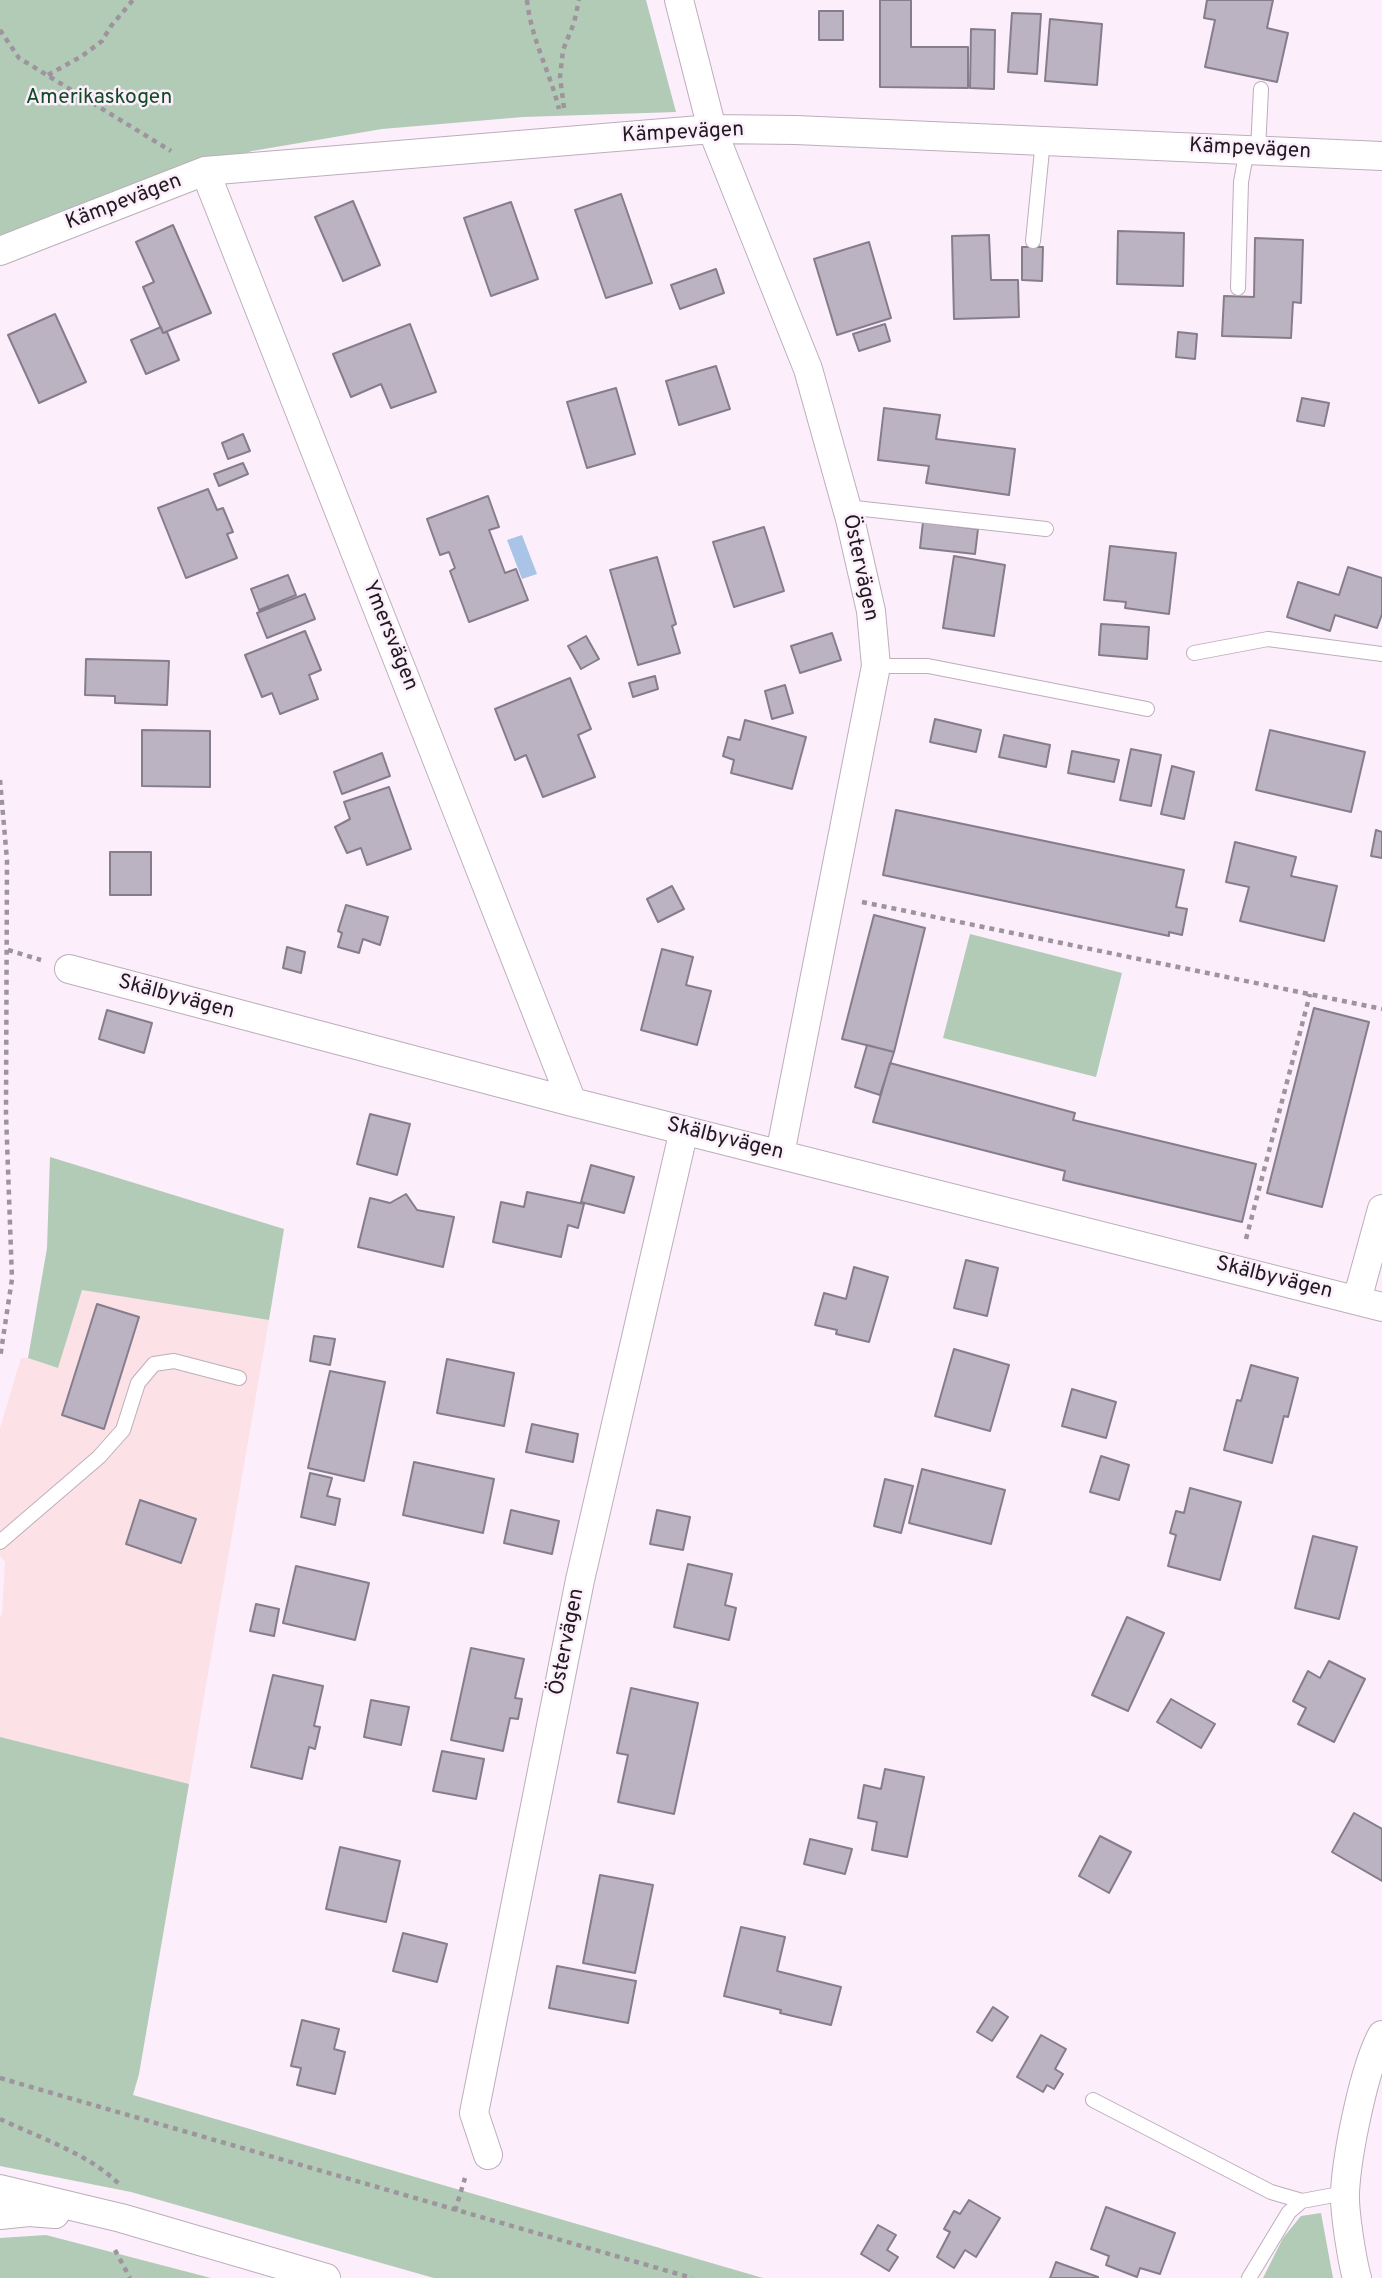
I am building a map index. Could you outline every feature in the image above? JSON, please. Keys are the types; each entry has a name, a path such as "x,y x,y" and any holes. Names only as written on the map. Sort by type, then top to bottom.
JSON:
{"street":[{"name":"Östervägen","path":"679,0 712,129 808,369 871,611 876,666 780,1154"},
{"name":"Kämpevägen","path":"0,251 205,172 712,129 1043,140 1382,156"},
{"name":"Ymersvägen","path":"205,172 572,1101"},
{"name":"Skälbyvägen","path":"69,969 684,1130 1369,1304"},
{"name":"Östervägen","path":"488,2155 474,2113 580,1580 684,1130"},
{"path":"1369,1304 1382,1209"},
{"path":"1357,2278 1345,2193 1356,2122 1375,2048 1382,2035"},
{"path":"0,2189 121,2218 326,2278"},
{"path":"0,2215 29,2213 121,2218"}],"lane":[{"path":"1238,288 1241,182 1253,150 1261,89"},
{"path":"1033,241 1043,140"},
{"path":"846,507 1046,529"},
{"path":"1194,653 1268,639 1382,654"},
{"path":"876,666 928,666 1147,709"},
{"path":"0,1542 99,1457 123,1430 138,1382 155,1364 174,1361 239,1378"},
{"path":"1093,2100 1271,2192 1302,2201 1345,2193"},
{"path":"1249,2278 1289,2212 1302,2201"}],"path":[{"path":"48,75 102,41 133,0"},
{"path":"527,0 535,41 563,115 560,77 563,50 574,23 579,0"},
{"path":"0,30 19,58 205,172"},
{"path":"0,780 7,860 6,1114 12,1279 0,1358"},
{"path":"831,895 1382,1009"},
{"path":"1238,1270 1310,994"},
{"path":"0,2078 692,2278"}],"shaded area":[{"path":"82,1289 269,1320 189,1784 0,1737 0,1618 5,1562 0,1556 0,1428 21,1358 58,1368"}],"green space":[{"name":"Amerikaskogen","path":"0,0 646,0 676,112 523,117 382,129 252,151 0,237"},
{"path":"970,934 1122,973 1096,1077 943,1038"},
{"path":"50,1157 284,1229 269,1320 82,1290 58,1368 28,1358 47,1248"},
{"path":"0,1737 189,1784 139,2074 133,2095 763,2278 434,2278 131,2192 0,2166"},
{"path":"1321,2213 1333,2278 1263,2278 1283,2238 1301,2216"},
{"path":"46,2235 211,2278 0,2278 0,2238"}],"water":[{"path":"522,535 537,574 522,579 507,540"}],"building":[{"path":"880,0 911,0 911,47 968,47 968,88 880,87"},
{"path":"1207,0 1273,0 1267,28 1288,33 1277,82 1205,67 1215,20 1204,18"},
{"path":"819,11 843,11 843,40 819,40"},
{"path":"1012,13 1041,14 1037,74 1008,72"},
{"path":"1050,19 1102,24 1097,85 1045,81"},
{"path":"971,29 995,30 994,89 970,88"},
{"path":"621,194 652,283 606,298 575,210"},
{"path":"353,201 380,265 343,281 315,217"},
{"path":"511,202 538,279 491,296 464,218"},
{"path":"173,225 211,313 163,333 143,287 154,282 136,242"},
{"path":"1118,231 1184,233 1183,286 1117,284"},
{"path":"989,235 991,280 1018,280 1019,317 954,319 952,236"},
{"path":"1255,238 1303,240 1301,303 1293,302 1291,338 1222,336 1224,296 1254,297"},
{"path":"869,242 891,318 837,335 814,259"},
{"path":"1022,247 1043,247 1042,281 1022,280"},
{"path":"716,269 724,293 680,309 671,285"},
{"path":"55,314 86,382 39,403 8,335"},
{"path":"410,324 436,392 391,408 381,384 351,397 333,354"},
{"path":"885,324 890,341 859,351 853,334"},
{"path":"161,327 163,333 167,332 179,360 146,374 131,340"},
{"path":"1178,332 1197,334 1195,359 1176,357"},
{"path":"716,366 730,409 679,425 666,381"},
{"path":"616,388 635,454 587,468 567,402"},
{"path":"1302,398 1329,403 1324,426 1297,421"},
{"path":"884,408 940,415 936,439 1015,449 1009,495 926,483 929,466 878,460"},
{"path":"243,434 250,451 228,459 222,443"},
{"path":"243,463 248,474 219,486 214,474"},
{"path":"208,489 217,510 223,508 233,532 227,534 237,558 186,578 158,508"},
{"path":"488,496 499,527 489,530 505,573 516,569 528,600 469,622 450,571 455,568 449,552 440,555 427,519"},
{"path":"923,522 978,529 975,554 920,548"},
{"path":"764,527 784,591 734,607 713,542"},
{"path":"1110,546 1176,553 1169,614 1125,608 1126,602 1104,600"},
{"path":"954,556 1005,565 994,636 943,628"},
{"path":"657,557 676,624 672,626 680,653 638,665 610,570"},
{"path":"1348,567 1382,578 1382,614 1377,628 1335,615 1330,631 1287,617 1298,582 1339,595"},
{"path":"288,575 296,595 259,610 251,589"},
{"path":"305,594 315,619 267,638 257,613"},
{"path":"1101,624 1149,627 1147,659 1099,655"},
{"path":"305,631 321,670 309,675 318,699 280,714 272,693 262,697 245,655"},
{"path":"832,633 841,660 800,673 791,646"},
{"path":"586,636 599,659 581,669 568,646"},
{"path":"86,659 169,661 167,705 115,703 115,696 85,695"},
{"path":"655,676 658,689 633,697 629,683"},
{"path":"570,678 591,729 578,735 595,777 543,797 526,755 515,760 495,709"},
{"path":"785,685 793,713 772,719 765,691"},
{"path":"935,719 981,730 976,752 930,742"},
{"path":"745,720 806,737 792,789 731,773 734,760 723,756 728,737 740,740"},
{"path":"142,730 210,731 210,787 142,786"},
{"path":"1270,730 1365,752 1351,812 1256,790"},
{"path":"1004,735 1050,745 1046,767 999,757"},
{"path":"1131,749 1161,755 1151,806 1120,800"},
{"path":"1072,751 1119,760 1114,782 1068,773"},
{"path":"382,753 390,776 342,794 334,772"},
{"path":"1172,766 1194,772 1184,819 1161,814"},
{"path":"389,787 411,849 367,865 361,848 347,853 335,827 350,819 344,802"},
{"path":"896,810 1184,870 1176,907 1187,909 1182,935 1169,932 1169,936 883,875"},
{"path":"1376,830 1382,832 1382,858 1371,856"},
{"path":"1235,842 1296,857 1291,876 1337,886 1324,941 1240,921 1249,887 1226,882"},
{"path":"110,852 151,852 151,895 110,895"},
{"path":"672,886 684,909 658,922 647,899"},
{"path":"346,905 388,917 380,945 363,939 359,953 338,947 342,933 338,931"},
{"path":"874,915 925,928 894,1052 842,1039"},
{"path":"287,947 305,952 301,973 283,968"},
{"path":"662,949 693,957 686,985 711,991 697,1045 641,1030"},
{"path":"1314,1008 1369,1022 1322,1207 1267,1193"},
{"path":"107,1010 152,1023 144,1053 99,1039"},
{"path":"867,1045 894,1052 880,1095 855,1087"},
{"path":"890,1063 1075,1113 1073,1120 1256,1164 1242,1222 1063,1180 1065,1171 873,1122"},
{"path":"370,1114 410,1124 397,1175 357,1164"},
{"path":"591,1165 634,1177 624,1213 581,1202"},
{"path":"527,1192 584,1204 578,1228 568,1225 561,1257 493,1242 501,1202 524,1207"},
{"path":"406,1194 417,1210 454,1217 443,1267 358,1247 370,1198 390,1203"},
{"path":"966,1260 998,1268 987,1316 954,1308"},
{"path":"854,1267 888,1277 869,1342 836,1334 837,1330 815,1325 824,1293 846,1299"},
{"path":"97,1304 139,1317 104,1429 62,1415"},
{"path":"314,1336 335,1339 330,1365 310,1361"},
{"path":"954,1349 1009,1365 990,1431 935,1416"},
{"path":"447,1359 514,1373 504,1426 437,1413"},
{"path":"1251,1365 1298,1378 1288,1417 1284,1416 1272,1463 1224,1450 1237,1400 1241,1401"},
{"path":"330,1371 385,1382 364,1481 308,1468"},
{"path":"1072,1389 1116,1402 1106,1438 1062,1426"},
{"path":"532,1424 578,1434 573,1462 526,1452"},
{"path":"1101,1456 1129,1465 1119,1500 1090,1492"},
{"path":"414,1462 494,1479 483,1533 403,1515"},
{"path":"922,1469 1005,1490 991,1544 909,1523"},
{"path":"310,1473 332,1478 327,1496 340,1499 335,1525 301,1517"},
{"path":"885,1479 913,1486 901,1533 874,1526"},
{"path":"1190,1488 1241,1502 1220,1580 1168,1566 1176,1535 1170,1533 1176,1511 1184,1513"},
{"path":"140,1500 196,1519 181,1563 126,1544"},
{"path":"511,1510 559,1521 552,1554 504,1543"},
{"path":"657,1510 690,1517 683,1550 650,1544"},
{"path":"1313,1536 1357,1547 1339,1619 1295,1608"},
{"path":"688,1564 732,1574 725,1605 736,1608 729,1640 674,1627"},
{"path":"296,1566 369,1583 355,1640 283,1623"},
{"path":"256,1604 279,1609 274,1636 250,1631"},
{"path":"1127,1617 1164,1633 1128,1711 1092,1695"},
{"path":"471,1648 524,1659 515,1698 522,1699 518,1719 510,1718 503,1751 451,1740"},
{"path":"1329,1661 1365,1679 1334,1742 1298,1724 1306,1708 1293,1701 1308,1671 1320,1678"},
{"path":"273,1675 323,1686 314,1726 320,1727 315,1749 309,1747 302,1779 251,1767"},
{"path":"631,1688 698,1703 674,1814 618,1802 628,1755 617,1753"},
{"path":"1171,1699 1215,1724 1201,1748 1157,1722"},
{"path":"371,1700 409,1707 401,1745 364,1737"},
{"path":"442,1751 484,1759 476,1799 433,1791"},
{"path":"885,1769 924,1777 907,1857 872,1850 877,1822 858,1818 864,1785 881,1789"},
{"path":"1354,1813 1382,1829 1382,1881 1332,1852"},
{"path":"1100,1836 1131,1852 1109,1893 1079,1876"},
{"path":"810,1839 852,1849 845,1874 804,1864"},
{"path":"340,1847 400,1861 386,1922 326,1909"},
{"path":"600,1875 653,1885 635,1973 583,1963"},
{"path":"741,1927 785,1937 777,1971 841,1987 831,2025 724,1996"},
{"path":"403,1933 447,1944 437,1982 393,1971"},
{"path":"557,1966 636,1981 628,2023 549,2008"},
{"path":"993,2007 1008,2017 992,2041 977,2032"},
{"path":"302,2020 339,2029 334,2049 345,2052 335,2094 297,2085 301,2068 291,2066"},
{"path":"1041,2035 1066,2049 1055,2069 1063,2074 1054,2089 1047,2085 1043,2092 1017,2077"},
{"path":"969,2200 1000,2218 976,2257 965,2250 954,2268 937,2257 950,2232 944,2229 954,2211 960,2214"},
{"path":"1106,2207 1175,2233 1160,2274 1140,2268 1137,2277 1106,2265 1109,2256 1091,2249"},
{"path":"878,2225 896,2235 887,2250 898,2257 889,2271 861,2254"},
{"path":"1056,2262 1098,2277 1098,2278 1050,2278"}]}
